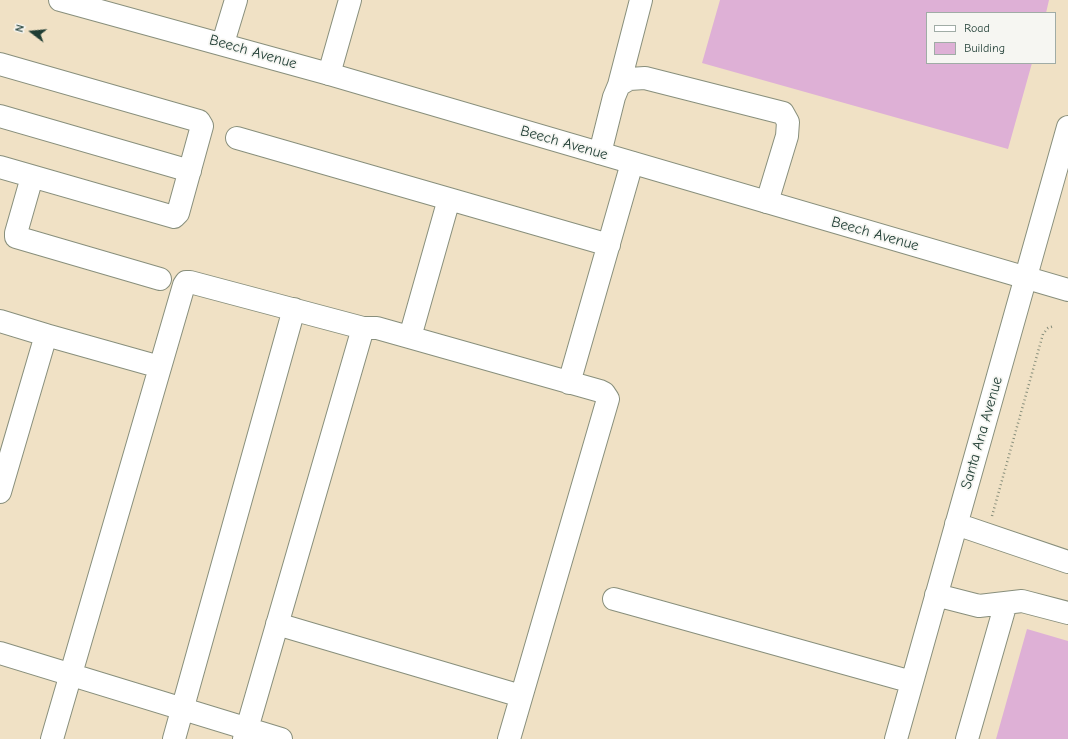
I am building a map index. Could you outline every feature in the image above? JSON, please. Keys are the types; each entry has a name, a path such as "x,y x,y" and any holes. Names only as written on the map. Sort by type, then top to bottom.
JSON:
{"main road":[{"name":"Beech Avenue","path":"60,0 223,43 1068,290"},
{"path":"223,43 236,0"},
{"path":"329,74 350,0"},
{"path":"600,153 641,0"},
{"path":"0,64 199,121 202,126 178,214 174,216 0,168"},
{"path":"619,85 630,79 645,78 783,113 788,122 787,136 767,202"},
{"path":"0,116 190,171"},
{"name":"Santa Ana Avenue","path":"896,739 1068,126"},
{"path":"237,138 609,245"},
{"path":"570,383 632,163"},
{"path":"32,177 16,237 160,279"},
{"path":"410,337 449,199"},
{"path":"52,739 186,282 363,328 377,328 410,337 604,393 608,398 509,739"},
{"path":"174,739 294,310"},
{"path":"0,321 160,367"},
{"path":"245,734 363,328"},
{"path":"0,492 46,335"},
{"path":"956,524 1068,562"},
{"path":"936,595 979,606 1022,601 1068,613"},
{"path":"614,599 912,682"},
{"path":"967,739 1006,603"},
{"path":"277,624 521,696"},
{"path":"0,653 182,710 245,734 281,739"}],"path":[{"path":"989,535 992,515 1043,334 1048,328 1054,326"}],"building":[{"path":"720,0 1049,0 1046,12 926,12 926,64 1032,64 1008,149 702,63"},
{"path":"1027,629 1068,641 1068,739 996,739"}]}
